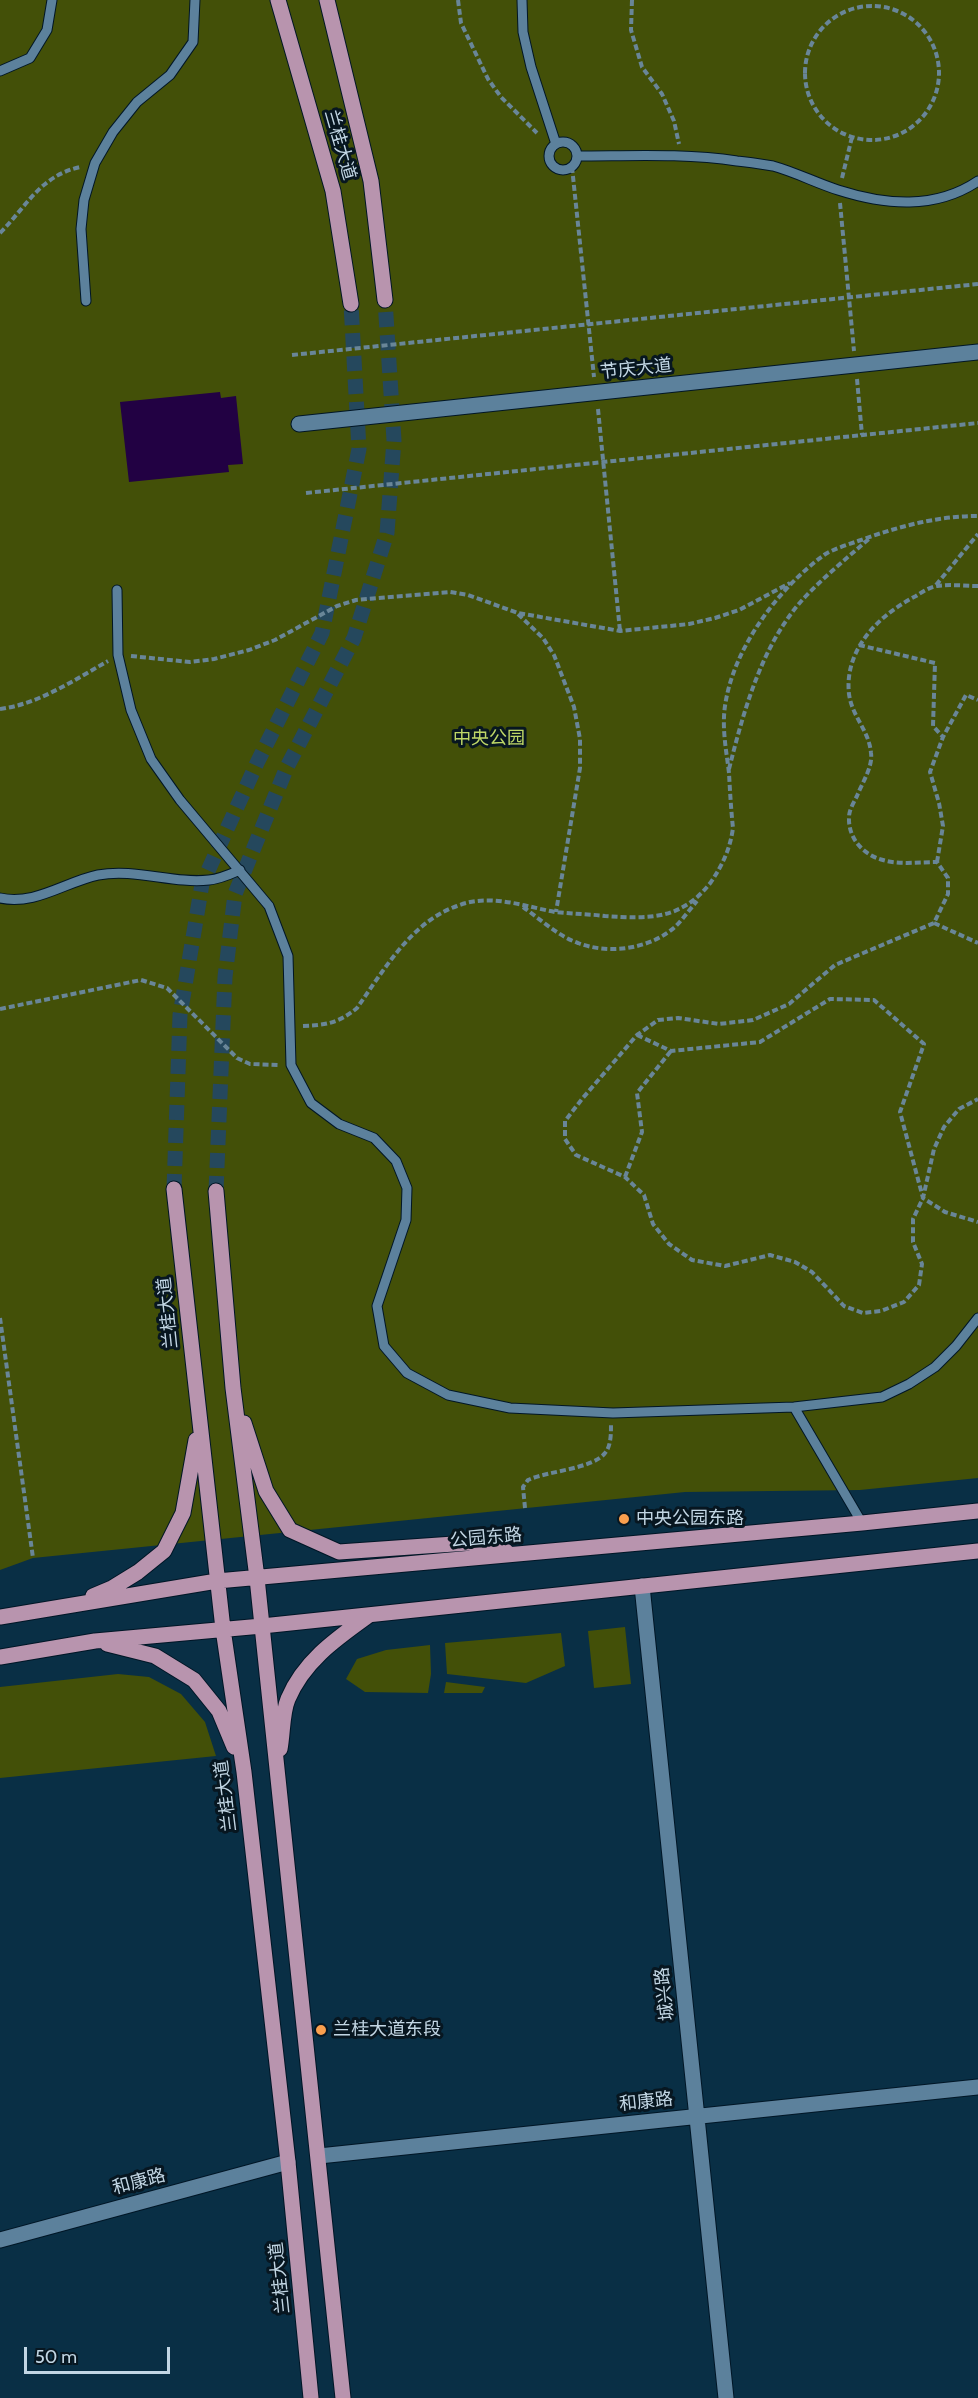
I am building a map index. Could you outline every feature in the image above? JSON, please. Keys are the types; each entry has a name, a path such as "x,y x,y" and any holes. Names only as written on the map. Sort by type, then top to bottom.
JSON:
{"main road":[{"name":"兰桂大道","path":"278,0 333,191 351,304"},
{"name":"兰桂大道","path":"327,0 371,181 385,300"},
{"path":"336,36 339,0"},
{"name":"兰桂大道","path":"174,1189 217,1581 244,1772 288,2163 311,2398"},
{"path":"216,1191 233,1388 257,1578 343,2398"},
{"path":"233,1388 266,1491 290,1530 339,1552 468,1543 520,1554"},
{"path":"68,1607 112,1588 138,1572 164,1551 183,1513 199,1425"},
{"name":"公园东路","path":"0,1617 217,1581 978,1511"},
{"path":"0,1658 95,1641 262,1626 978,1551"},
{"path":"277,1773 288,1700 309,1664 334,1640 370,1614"},
{"path":"95,1641 155,1656 195,1680 219,1711 244,1772"}],"street":[{"name":"节庆大道","path":"299,424 978,352"},
{"name":"城兴路","path":"642,1586 726,2398"},
{"name":"和康路","path":"319,2156 978,2087"},
{"name":"和康路","path":"0,2240 288,2163"}],"lane":[{"path":"0,71 30,58 47,30 52,0"},
{"path":"86,301 81,229 84,200 95,163 114,132 137,102 170,75 193,42 195,0"},
{"path":"522,0 523,32 554,146 551,161 561,169 572,166 577,156 571,144 563,142 554,146"},
{"path":"577,156 682,156 735,160 774,167 839,190 886,202 923,202 964,191 978,181"},
{"path":"117,590 118,655 131,710 151,759 180,800 269,906 288,956 291,1065 310,1103 339,1124 374,1138 396,1161 407,1188 406,1220 377,1305 384,1346 407,1373 448,1395 510,1408 613,1413 794,1407 882,1397 909,1384 934,1367 956,1346 978,1318"},
{"path":"0,898 26,899 98,875 116,873 196,881 213,880 240,870"},
{"path":"794,1407 862,1523"}],"path":[{"path":"458,0 460,23 488,79 501,97 554,146"},
{"path":"632,0 631,30 642,67 662,94 674,122 682,156"},
{"path":"875,0 876,6"},
{"path":"862,6 884,6 904,13 921,26 933,44 939,66 938,89 929,110 913,126 894,137 871,141 852,137 829,125 814,108 806,87 805,64 812,43 824,25 842,12 862,6"},
{"path":"852,137 839,190 862,435"},
{"path":"0,233 37,189 65,170 95,163"},
{"path":"292,355 978,284"},
{"path":"306,493 978,423"},
{"path":"520,905 578,943 619,949 640,945 658,938 675,926 719,870 731,844 733,828 723,728 726,700 733,671 746,642 793,582 825,554 874,535 933,519 978,516"},
{"path":"937,862 885,861 869,855 857,844 851,831 849,816 872,760 870,740 849,698 848,677 852,657 859,645 884,616 903,602 935,586 978,534"},
{"path":"729,773 750,696 780,630 804,599 874,535"},
{"path":"0,709 12,708 54,692 118,655 190,662 214,659 249,650 275,640 337,606 356,600 450,592 518,613 620,630 689,624 739,610 793,582"},
{"path":"935,586 978,586"},
{"path":"518,613 543,638 554,655 574,707 580,739 580,768 556,912"},
{"path":"859,645 935,663 933,726 943,737"},
{"path":"978,700 966,695 943,737 930,772 943,826 937,862 948,878 948,894 934,923 866,950 835,966 789,1004 753,1020 719,1024 678,1018 658,1020 637,1035 565,1121 565,1139 576,1155 625,1177 644,1196 653,1224 669,1244 692,1260 725,1266 771,1255 795,1262 812,1272 844,1306 863,1313 881,1311 904,1302 919,1285 922,1264 913,1242 913,1219 923,1198 934,1149 944,1127 959,1109 978,1099"},
{"path":"291,1027 330,1025 345,1018 357,1008 419,927 437,914 459,904 502,901 556,912 644,919 671,913 699,898"},
{"path":"934,923 978,943"},
{"path":"0,1009 141,980 167,987 237,1058 250,1064 291,1065"},
{"path":"637,1035 671,1051 760,1042 830,999 874,1000 924,1044 900,1112 923,1198 945,1212 978,1222"},
{"path":"625,1177 642,1132 637,1093 671,1051"},
{"path":"0,1318 33,1558"},
{"path":"525,1508 523,1487 528,1480 596,1461 606,1453 613,1413"}],"green space":[{"name":"中央公园","path":"0,0 978,0 978,1478 860,1490 685,1492 33,1558 0,1570"},
{"path":"625,1627 631,1684 594,1688 588,1631"},
{"path":"561,1633 565,1666 526,1683 447,1674 445,1643"},
{"path":"430,1645 431,1674 428,1693 365,1692 346,1679 357,1659 386,1650"},
{"path":"118,1674 149,1677 181,1694 205,1722 216,1756 0,1778 0,1687"},
{"path":"446,1682 485,1687 482,1693 444,1693"}],"shaded area":[{"path":"220,392 221,398 236,396 243,464 228,465 229,472 129,482 120,402"}],"tunnel":[{"path":"216,1191 225,977 235,894 287,767 354,638 387,533 394,440 385,300"},
{"path":"174,1189 180,1015 202,884 257,763 322,633 359,449 351,304"}],"place":[{"name":"中央公园东路","path":"624,1519"},
{"name":"兰桂大道东段","path":"321,2030"}]}
